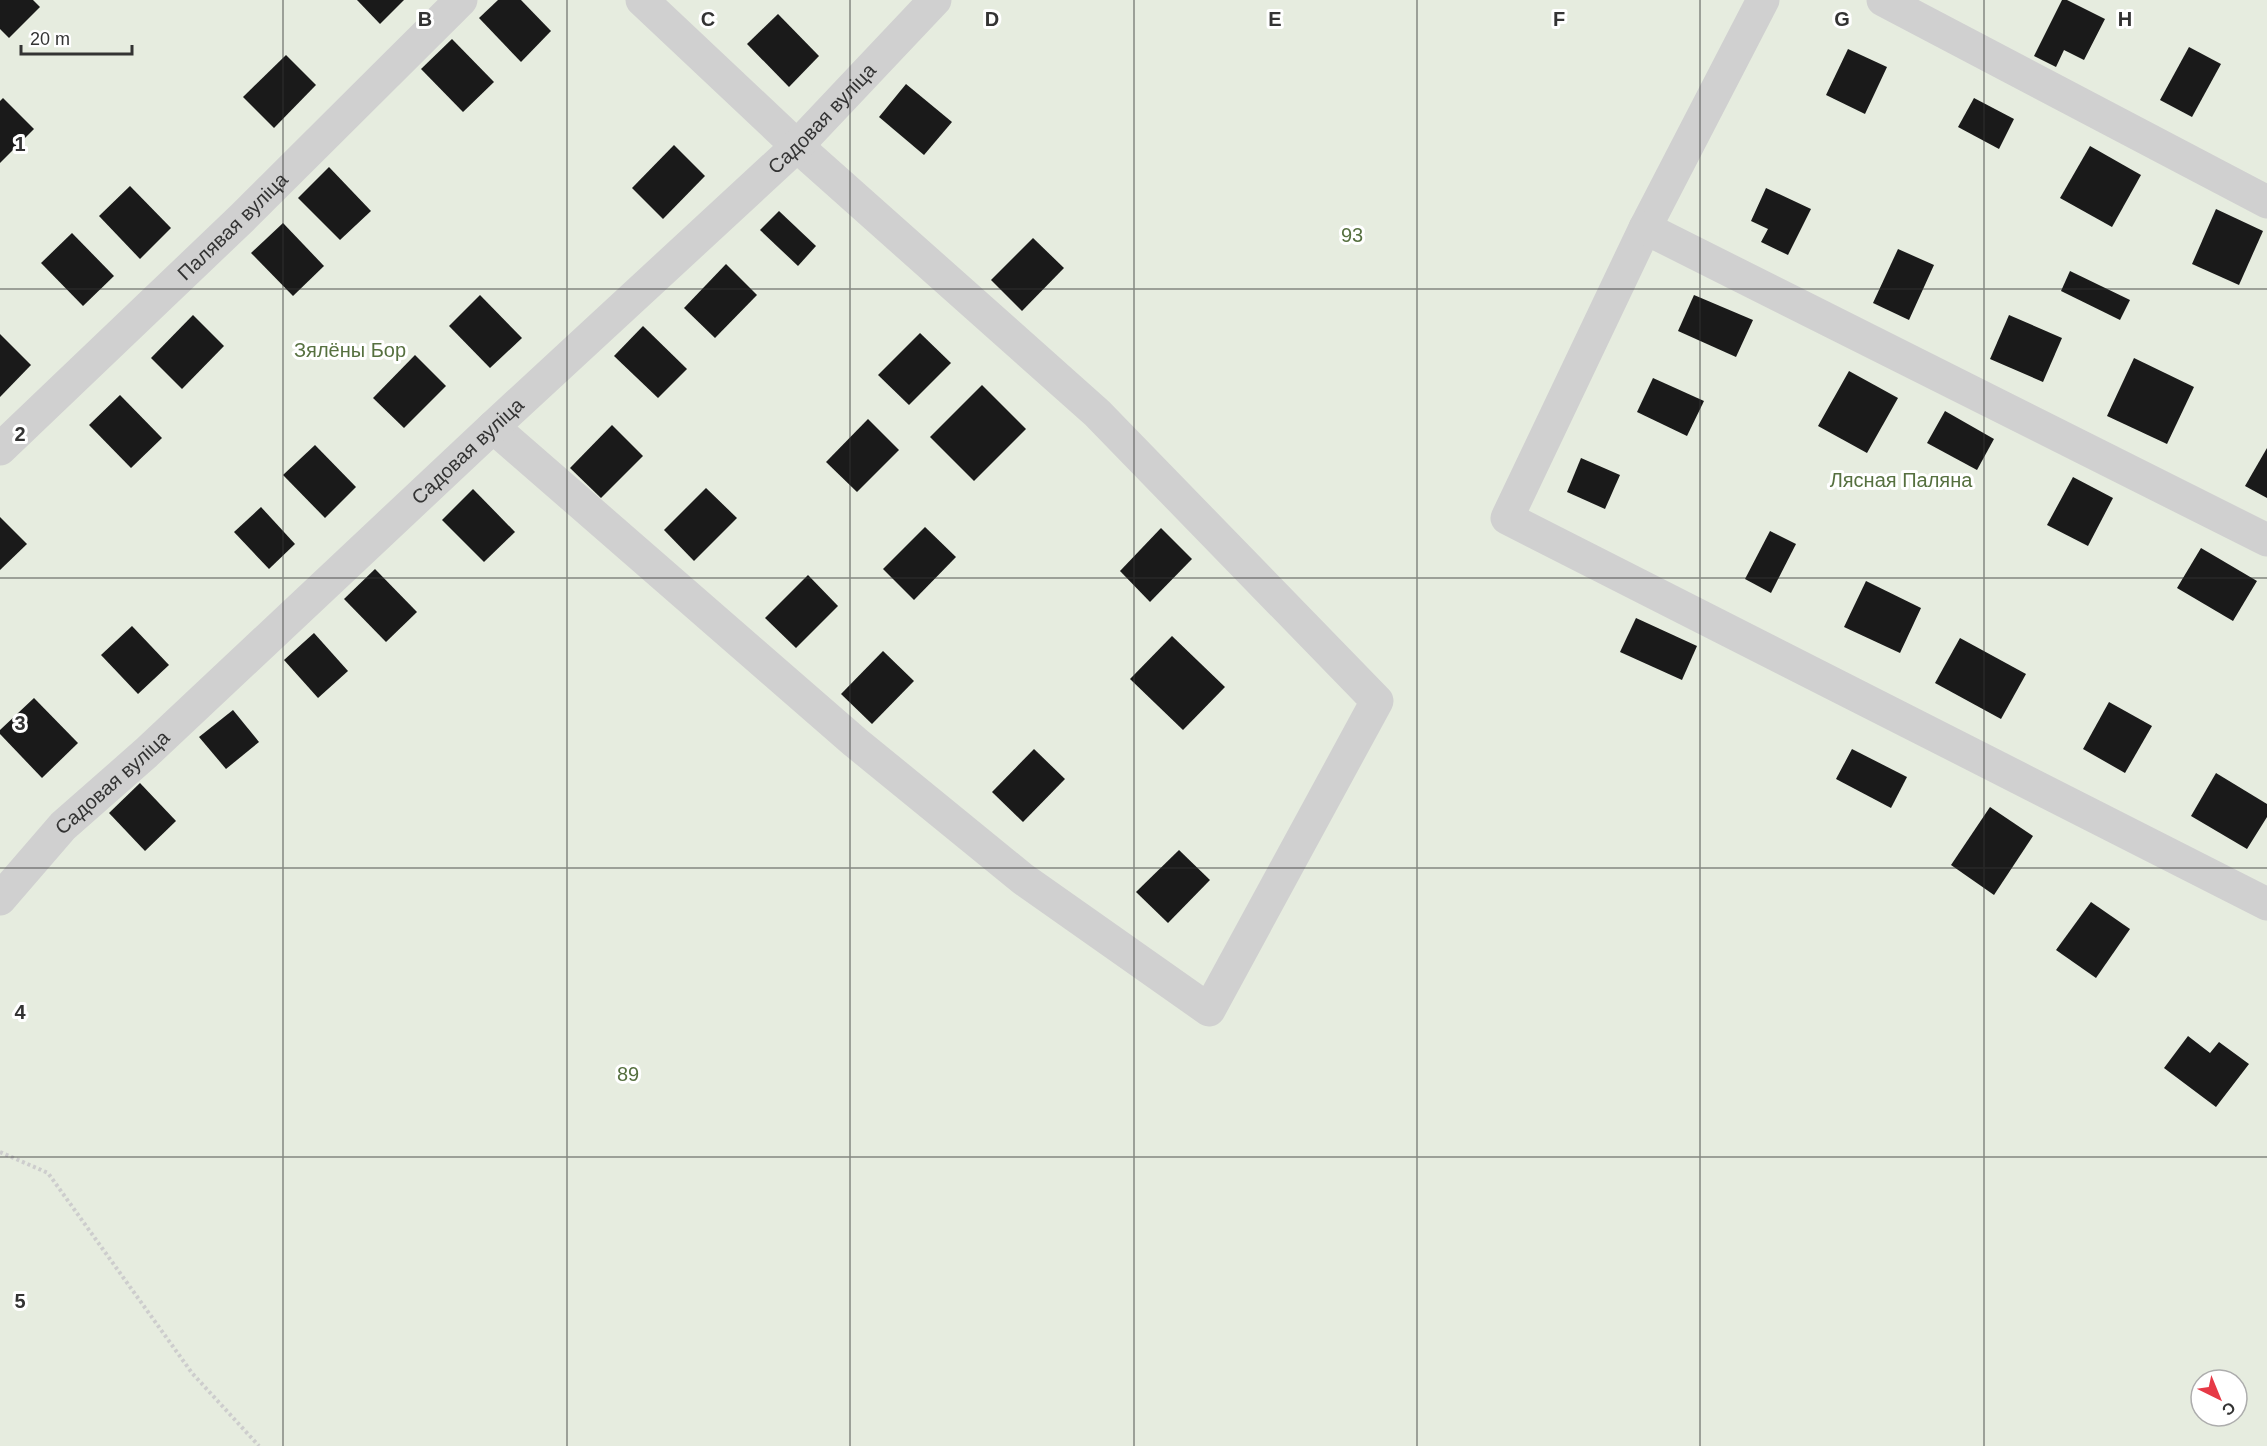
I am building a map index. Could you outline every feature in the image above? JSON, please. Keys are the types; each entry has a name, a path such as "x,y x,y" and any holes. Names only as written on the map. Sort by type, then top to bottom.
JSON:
{"street":[{"name":"Палявая вуліца","path":"0,449 243,218 461,0"},
{"path":"493,427 855,742 1023,879 1209,1010 1377,701 1097,413 797,146 642,0"},
{"name":"Садовая вуліца","path":"0,899 63,826 146,753 797,146 935,0"},
{"path":"1763,0 1645,228 1507,518 2267,903"},
{"path":"1883,0 2267,202"},
{"path":"1645,228 2267,540"}],"path":[{"path":"0,1152 48,1173 192,1374 260,1446"}],"green space":[{"path":"0,0 2267,0 2267,1446 0,1446"}],"building":[{"path":"0,0 33,0 40,7 9,38 0,29"},
{"path":"357,0 404,0 380,24"},
{"path":"498,0 521,0 551,31 521,62 479,18"},
{"path":"2062,0 2067,0 2105,19 2084,60 2064,50 2056,67 2034,56"},
{"path":"778,14 819,56 789,87 747,44"},
{"path":"452,39 494,82 463,112 421,69"},
{"path":"2189,47 2221,64 2192,117 2160,100"},
{"path":"1848,49 1887,67 1865,114 1826,95"},
{"path":"286,55 316,85 274,128 243,97"},
{"path":"906,84 952,122 924,155 879,117"},
{"path":"3,98 34,129 0,163 0,101"},
{"path":"1974,98 2014,119 1999,149 1958,127"},
{"path":"674,145 705,176 663,219 632,188"},
{"path":"2090,146 2141,175 2112,227 2060,198"},
{"path":"329,167 371,211 340,240 298,198"},
{"path":"130,186 171,228 140,259 99,216"},
{"path":"1766,188 1811,209 1788,255 1761,242 1768,229 1751,221"},
{"path":"2216,209 2263,231 2239,285 2192,264"},
{"path":"779,211 816,246 798,266 760,230"},
{"path":"283,223 324,266 293,296 251,253"},
{"path":"72,233 114,276 83,306 41,263"},
{"path":"1033,238 1064,268 1022,311 991,280"},
{"path":"1898,249 1934,265 1909,320 1873,303"},
{"path":"726,264 757,295 715,338 684,308"},
{"path":"2070,271 2130,300 2120,320 2061,291"},
{"path":"480,295 522,338 490,368 449,326"},
{"path":"1694,295 1753,320 1736,357 1678,331"},
{"path":"193,315 224,346 182,389 151,358"},
{"path":"2009,315 2062,338 2043,382 1990,359"},
{"path":"643,326 687,369 658,398 614,356"},
{"path":"920,333 951,363 909,405 878,375"},
{"path":"0,334 31,365 0,397"},
{"path":"415,355 446,386 404,428 373,398"},
{"path":"2134,358 2194,387 2167,444 2107,416"},
{"path":"1849,371 1898,398 1867,453 1818,426"},
{"path":"1653,378 1704,401 1687,436 1637,412"},
{"path":"982,385 1026,429 974,481 930,437"},
{"path":"120,395 162,438 131,468 89,425"},
{"path":"1945,411 1994,439 1977,470 1927,443"},
{"path":"868,419 899,450 857,492 826,462"},
{"path":"612,425 643,456 601,498 570,468"},
{"path":"315,445 356,487 325,518 283,475"},
{"path":"2267,448 2267,498 2245,486"},
{"path":"1581,458 1620,475 1605,509 1567,492"},
{"path":"2073,477 2113,498 2088,546 2047,525"},
{"path":"706,488 737,518 694,561 664,530"},
{"path":"473,489 515,532 484,562 442,520"},
{"path":"261,507 295,544 269,569 234,532"},
{"path":"0,517 27,544 0,570"},
{"path":"925,527 956,557 914,600 883,569"},
{"path":"1161,528 1192,559 1150,602 1120,571"},
{"path":"1770,531 1796,544 1771,593 1745,579"},
{"path":"2201,548 2257,581 2233,621 2177,588"},
{"path":"375,569 417,612 386,642 344,599"},
{"path":"808,575 838,606 796,648 765,618"},
{"path":"1866,581 1921,608 1900,653 1844,627"},
{"path":"1636,618 1697,646 1682,680 1620,652"},
{"path":"132,626 169,665 138,694 101,655"},
{"path":"314,633 348,671 318,698 284,660"},
{"path":"1172,636 1225,687 1183,730 1130,679"},
{"path":"1960,638 2026,674 2001,719 1935,683"},
{"path":"883,651 914,681 872,724 841,694"},
{"path":"34,698 78,743 42,778 0,734 0,730"},
{"path":"2109,702 2152,726 2125,773 2083,749"},
{"path":"233,710 259,742 226,769 199,737"},
{"path":"1034,749 1065,779 1023,822 992,792"},
{"path":"1852,749 1907,777 1891,808 1836,779"},
{"path":"2216,773 2267,804 2267,817 2247,849 2191,816"},
{"path":"140,783 176,821 145,851 109,813"},
{"path":"1990,807 2033,836 1994,895 1951,865"},
{"path":"1179,850 1210,880 1168,923 1136,892"},
{"path":"2091,902 2130,929 2096,978 2056,950"},
{"path":"2188,1036 2210,1053 2219,1042 2249,1064 2216,1107 2164,1068"}],"park label":[{"name":"93","path":"1352,235"},
{"name":"Зялёны Бор","path":"350,350"},
{"name":"Лясная Паляна","path":"1901,480"},
{"name":"89","path":"628,1074"}]}
